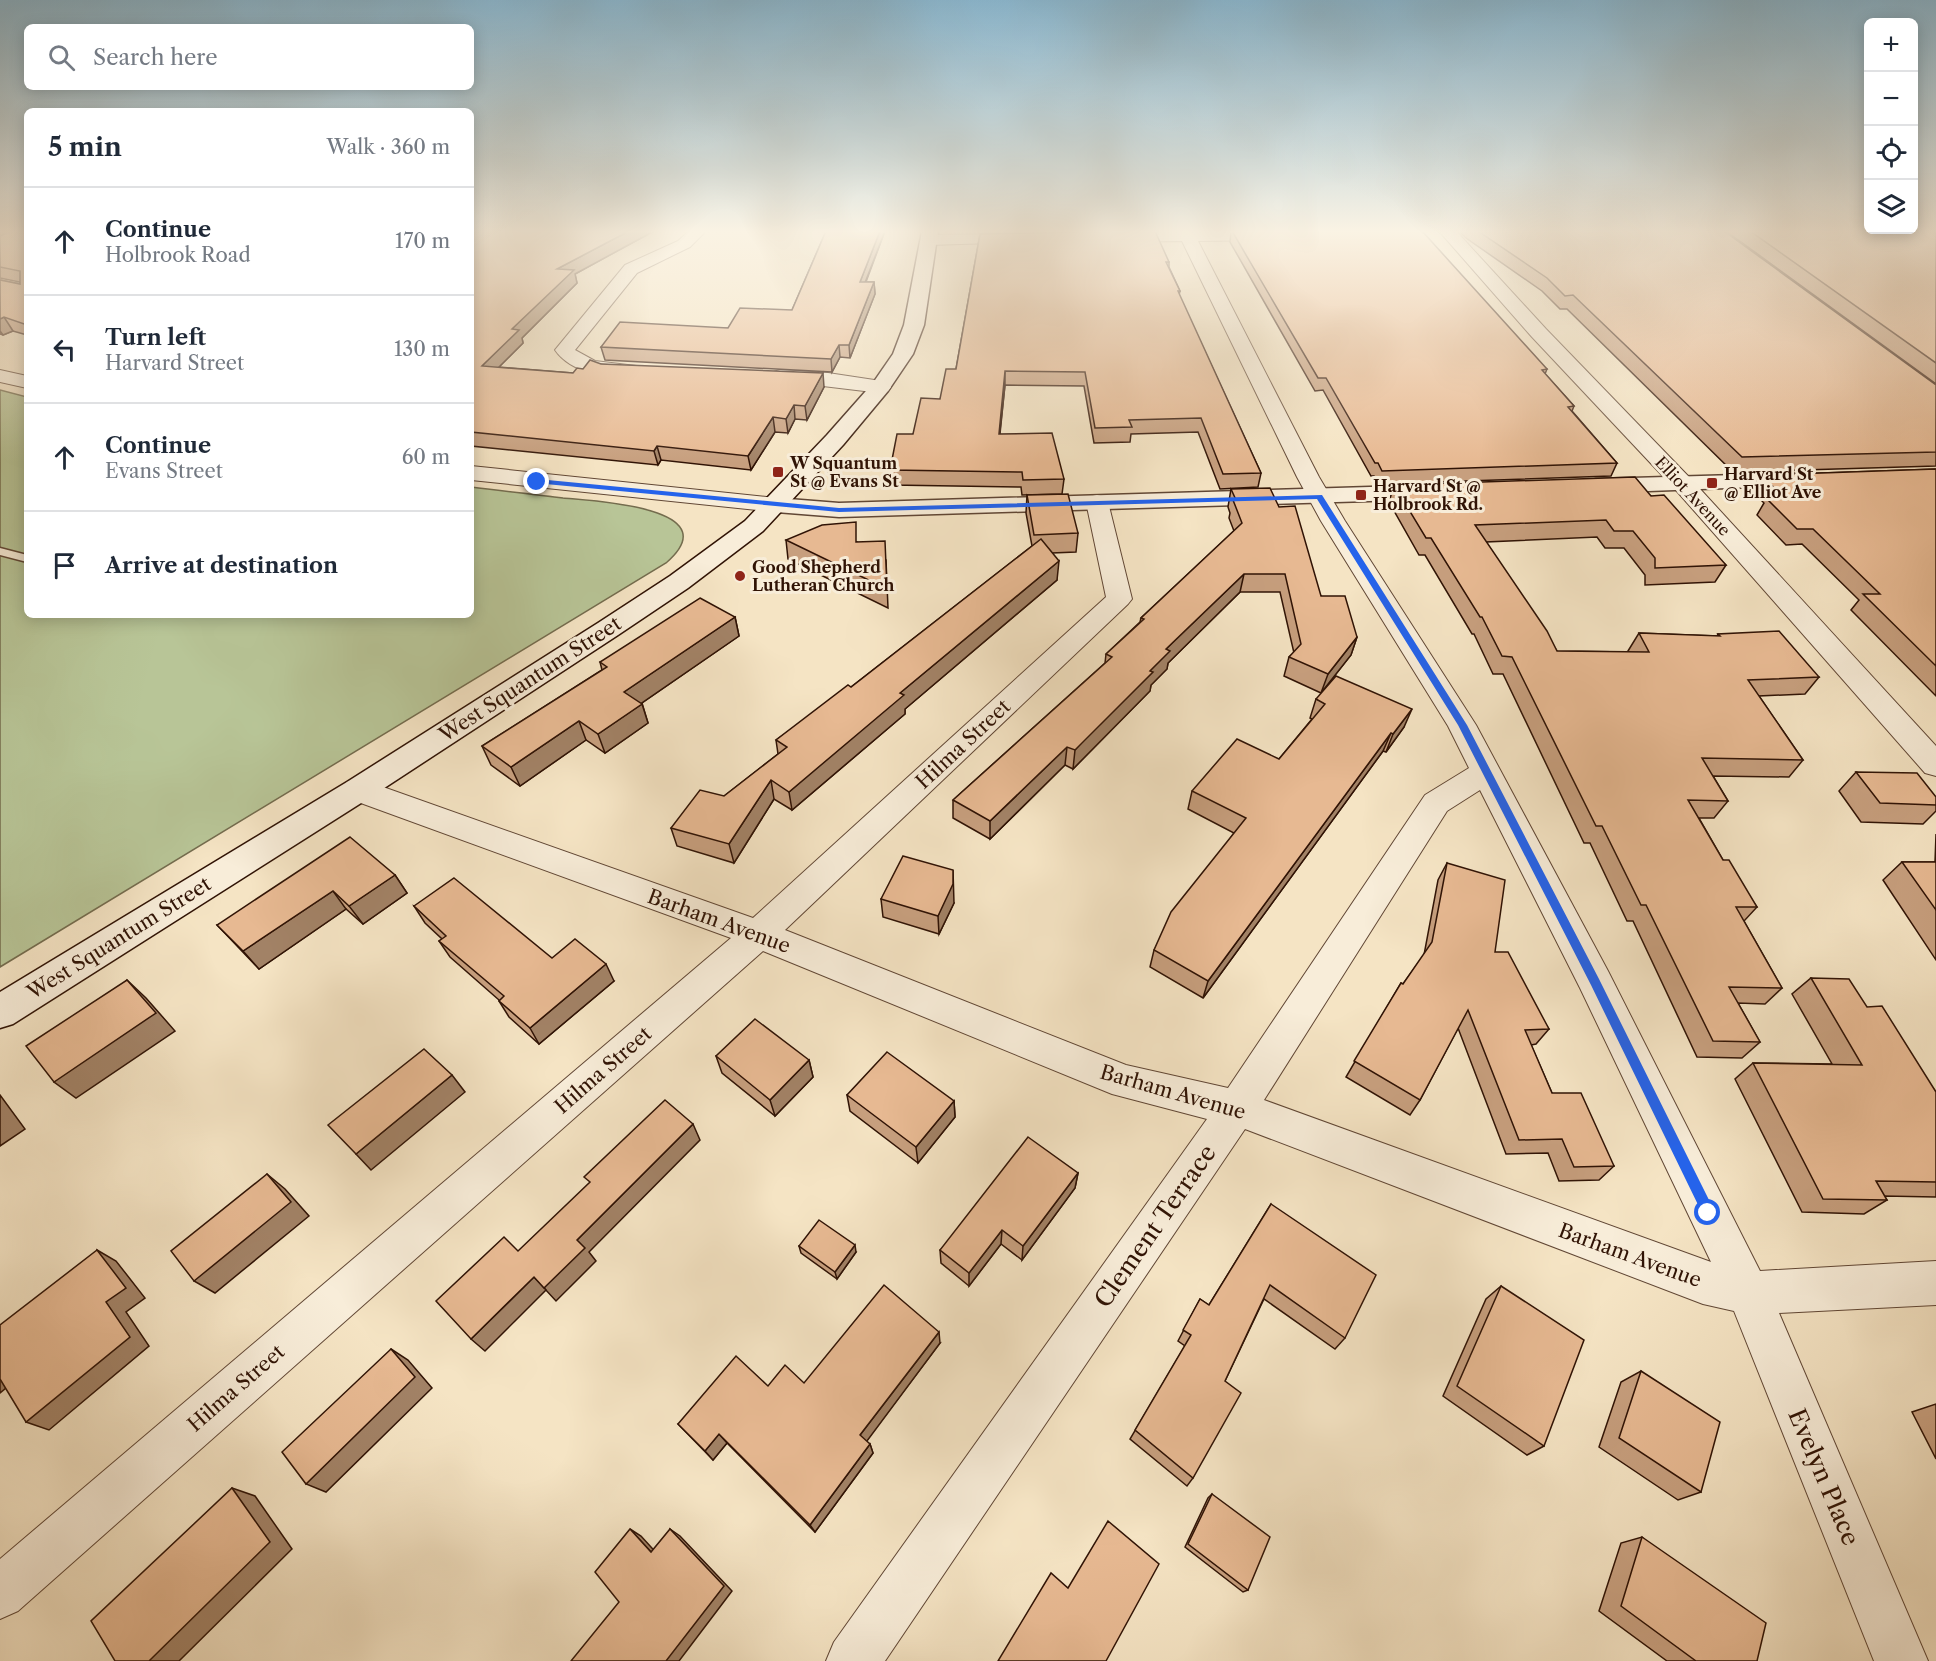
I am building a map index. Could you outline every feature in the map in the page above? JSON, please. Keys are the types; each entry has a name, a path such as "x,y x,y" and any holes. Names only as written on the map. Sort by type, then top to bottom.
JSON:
{"main road":[{"name":"West Squantum Street","path":"0,1012 358,790 657,597 746,532 776,505 881,387 903,354 911,334 916,309"},
{"path":"1577,487 1827,479"},
{"path":"776,505 839,510 1461,491"}],"street":[{"path":"599,309 565,350 571,358 605,369 653,371"},
{"name":"Evelyn Place","path":"1224,309 1320,496 1462,725 1595,982 1748,1293 1901,1661"},
{"name":"Elliot Avenue","path":"1517,309 1682,483 1936,765"},
{"path":"759,375 819,378 881,387"},
{"path":"474,473 776,505"},
{"name":"Hilma Street","path":"0,1593 758,934 1119,599 1097,502"},
{"name":"Clement Terrace","path":"853,1661 1237,1108 1436,803 1485,772"},
{"name":"Barham Avenue","path":"358,790 758,934 1125,1082 1237,1108 1703,1282 1748,1293 1936,1283"}],"lane":[{"path":"0,551 24,559"}],"green space":[{"path":"0,390 24,396 24,618 474,618 474,487 626,505 670,519 682,530 681,544 666,563 0,967"}],"building":[{"path":"0,309 24,309 24,324 4,317 0,319"},
{"path":"474,309 534,309 512,329 519,330 482,366 573,373 577,368 583,369 590,360 601,364 823,373 805,406 794,405 786,419 773,417 748,456 657,446 654,451 474,432"},
{"path":"740,309 863,309 849,345 839,345 831,359 601,347 620,322 728,328"},
{"path":"967,309 1186,309 1261,473 1223,474 1201,418 1129,420 1132,427 1095,428 1085,372 1005,371 999,434 1052,433 1064,479 1023,480 1022,472 890,470 897,434 913,434 921,398 940,399 946,369 956,369"},
{"path":"1277,309 1492,309 1547,369 1542,370 1574,406 1568,407 1617,463 1382,471 1378,463 1375,463 1326,378 1318,378"},
{"path":"1587,309 1831,309 1936,385 1936,452 1742,457"},
{"path":"1859,309 1936,309 1936,363"},
{"path":"1936,469 1936,666 1863,594 1880,594 1813,529 1797,529 1767,499 1786,499 1761,475"},
{"path":"1635,477 1651,496 1664,495 1726,565 1655,568 1655,558 1633,531 1614,531 1606,520 1475,525 1547,631 1557,651 1649,652 1639,633 1720,636 1718,634 1779,631 1819,677 1748,680 1803,760 1702,758 1728,801 1688,800 1723,860 1729,860 1757,907 1736,907 1782,988 1729,987 1760,1042 1713,1041 1646,905 1641,905 1602,826 1596,826 1512,657 1502,656 1482,617 1431,538 1426,538 1394,485"},
{"path":"1270,488 1279,507 1295,506 1321,596 1345,596 1357,637 1328,674 1289,657 1301,644 1285,574 1244,574 1166,649 1170,651 1150,671 1153,672 1075,750 1067,747 990,821 953,800 1112,657 1106,654 1242,523 1231,489"},
{"path":"1068,494 1078,533 1034,535 1027,495"},
{"path":"856,522 856,542 885,541 887,589 786,540 822,525"},
{"path":"1041,539 1059,561 900,693 904,695 789,792 771,780 729,844 671,828 700,790 724,796 787,747 776,740 848,685 851,687"},
{"path":"700,598 735,617 624,692 642,704 598,734 579,721 511,767 482,746 607,667 600,662"},
{"path":"1336,676 1412,709 1393,734 1391,733 1208,981 1154,950 1171,912 1246,818 1192,791 1237,739 1279,759 1325,704 1316,699"},
{"path":"1856,772 1917,773 1936,797 1936,805 1880,803"},
{"path":"350,837 395,875 349,906 333,891 243,951 217,925"},
{"path":"903,856 953,870 953,884 938,916 881,899"},
{"path":"1902,862 1936,862 1936,910"},
{"path":"1447,863 1505,880 1495,952 1508,952 1549,1029 1525,1030 1552,1093 1581,1093 1614,1166 1574,1167 1562,1139 1519,1140 1468,1010 1420,1100 1354,1061 1401,983 1403,984 1432,942"},
{"path":"454,878 552,958 575,939 606,964 530,1028 499,1001 504,996 439,941 446,936 414,906"},
{"path":"1811,978 1849,979 1867,1007 1882,1006 1936,1092 1936,1182 1876,1181 1887,1200 1823,1199 1753,1063 1862,1065"},
{"path":"127,980 156,1013 54,1082 26,1046"},
{"path":"755,1019 809,1060 770,1100 716,1056"},
{"path":"424,1049 452,1075 356,1154 328,1125"},
{"path":"887,1052 954,1101 916,1147 847,1095"},
{"path":"665,1100 693,1124 577,1240 585,1248 544,1288 534,1277 471,1339 436,1301 504,1237 518,1251 590,1182 584,1177"},
{"path":"1028,1137 1078,1173 1023,1246 1002,1230 969,1273 940,1250"},
{"path":"267,1174 291,1202 194,1281 171,1251"},
{"path":"1271,1204 1376,1275 1345,1338 1270,1285 1225,1381 1241,1393 1193,1478 1135,1430 1191,1335 1183,1330 1200,1299 1209,1305"},
{"path":"819,1220 855,1245 835,1272 799,1246"},
{"path":"97,1250 126,1288 106,1302 130,1337 26,1422 0,1379 0,1325"},
{"path":"884,1285 939,1332 860,1435 870,1444 810,1525 719,1434 705,1451 678,1424 736,1356 768,1386 785,1365 804,1383"},
{"path":"1501,1286 1584,1340 1544,1446 1457,1386"},
{"path":"391,1349 415,1377 306,1484 282,1452"},
{"path":"1641,1371 1720,1422 1701,1492 1619,1438"},
{"path":"232,1488 270,1542 149,1661 115,1661 91,1621"},
{"path":"1212,1494 1270,1537 1248,1590 1188,1544"},
{"path":"1108,1521 1159,1564 1106,1661 998,1661 1051,1573 1068,1588"},
{"path":"630,1529 651,1552 670,1529 724,1586 666,1661 571,1661 619,1602 595,1572"},
{"path":"1642,1537 1766,1623 1757,1661 1696,1661 1621,1606"}],"place":[{"name":"W Squantum St @ Evans St","path":"778,472"},
{"name":"Harvard St @ Elliot Ave","path":"1712,483"},
{"name":"Harvard St @ Holbrook Rd.","path":"1361,495"},
{"name":"Good Shepherd Lutheran Church","path":"740,576"}],"route":[{"path":"537,482 839,510 1320,496 1333,521 1462,725 1595,982 1708,1213"}]}
